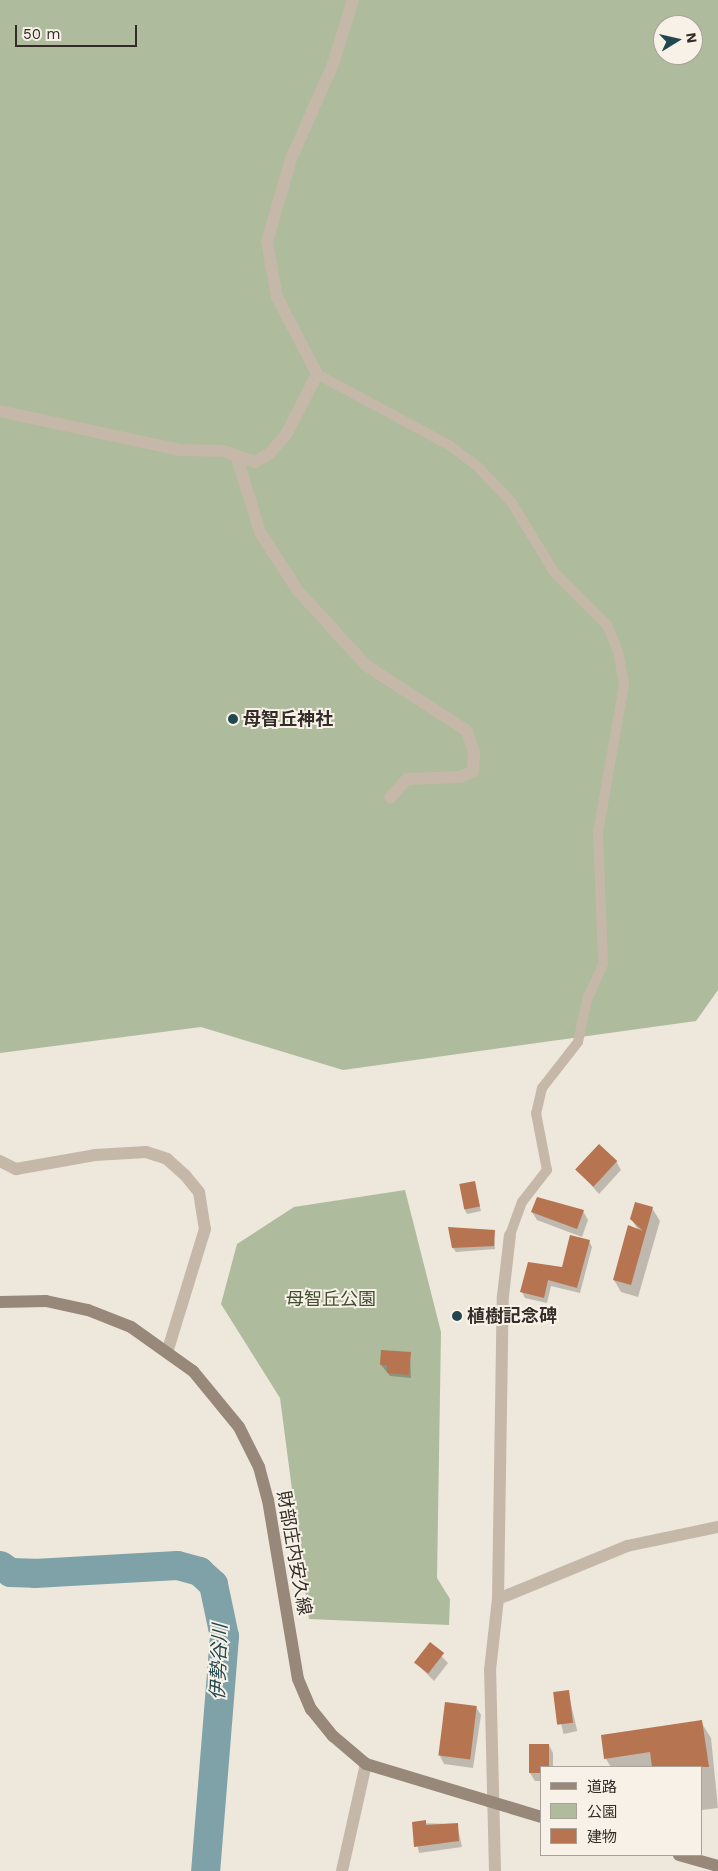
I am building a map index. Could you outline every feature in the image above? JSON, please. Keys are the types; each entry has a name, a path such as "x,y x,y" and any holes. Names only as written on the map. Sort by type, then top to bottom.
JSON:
{"main road":[{"name":"財部庄内安久線","path":"0,1302 46,1301 88,1310 132,1327 168,1349 224,1408 259,1467 298,1679 311,1709 333,1736 366,1764 540,1816"},
{"path":"683,1856 718,1866"}],"street":[{"path":"0,411 181,450 236,455 255,462 269,454 287,433 317,374 277,297 267,242 291,159 333,64 353,0"},
{"path":"236,455 260,532 298,591 367,666 467,731 474,753 473,772 460,777 407,779 390,798"},
{"path":"0,1162 16,1169 95,1155 146,1152 167,1159 185,1175 199,1192 205,1229 168,1349"},
{"path":"495,1871 490,1670 498,1599 503,1296 510,1235"},
{"path":"498,1599 627,1546 718,1527"},
{"path":"342,1871 366,1764"}],"lane":[{"path":"317,374 449,445 479,468 512,503 554,572 607,625 618,651 624,685 598,832 604,964 587,1000 578,1042 542,1088 536,1113 547,1170 522,1202 510,1235"}],"green space":[{"path":"0,0 718,0 718,990 696,1021 343,1070 201,1027 0,1053"},
{"name":"母智丘公園","path":"405,1190 441,1332 437,1578 450,1599 449,1625 309,1619 280,1398 221,1304 237,1244 294,1207"}],"building":[{"path":"599,1144 617,1161 593,1187 575,1170"},
{"path":"475,1181 480,1207 464,1210 459,1184"},
{"path":"537,1197 584,1210 577,1229 531,1212"},
{"path":"635,1202 653,1207 631,1285 613,1280 628,1225 643,1231 630,1219"},
{"path":"448,1227 495,1230 494,1246 452,1248"},
{"path":"570,1235 590,1240 577,1288 548,1280 544,1298 520,1292 528,1262 562,1267"},
{"path":"381,1350 411,1352 409,1375 387,1373 387,1365 380,1365"},
{"path":"430,1642 444,1653 428,1674 414,1662"},
{"path":"569,1690 573,1723 557,1725 553,1692"},
{"path":"445,1702 477,1706 470,1759 438,1756"},
{"path":"702,1720 709,1767 652,1766 650,1752 604,1759 601,1735"},
{"path":"529,1744 549,1744 549,1766 540,1766 540,1773 529,1773"},
{"path":"426,1820 426,1825 458,1823 459,1841 414,1847 412,1822"}],"waterway":[{"name":"伊勢谷川","path":"0,1565 10,1572 34,1573 177,1565 199,1571 213,1584 224,1636 205,1871"}],"place":[{"name":"母智丘神社","path":"233,719"},
{"name":"植樹記念碑","path":"457,1316"}]}
